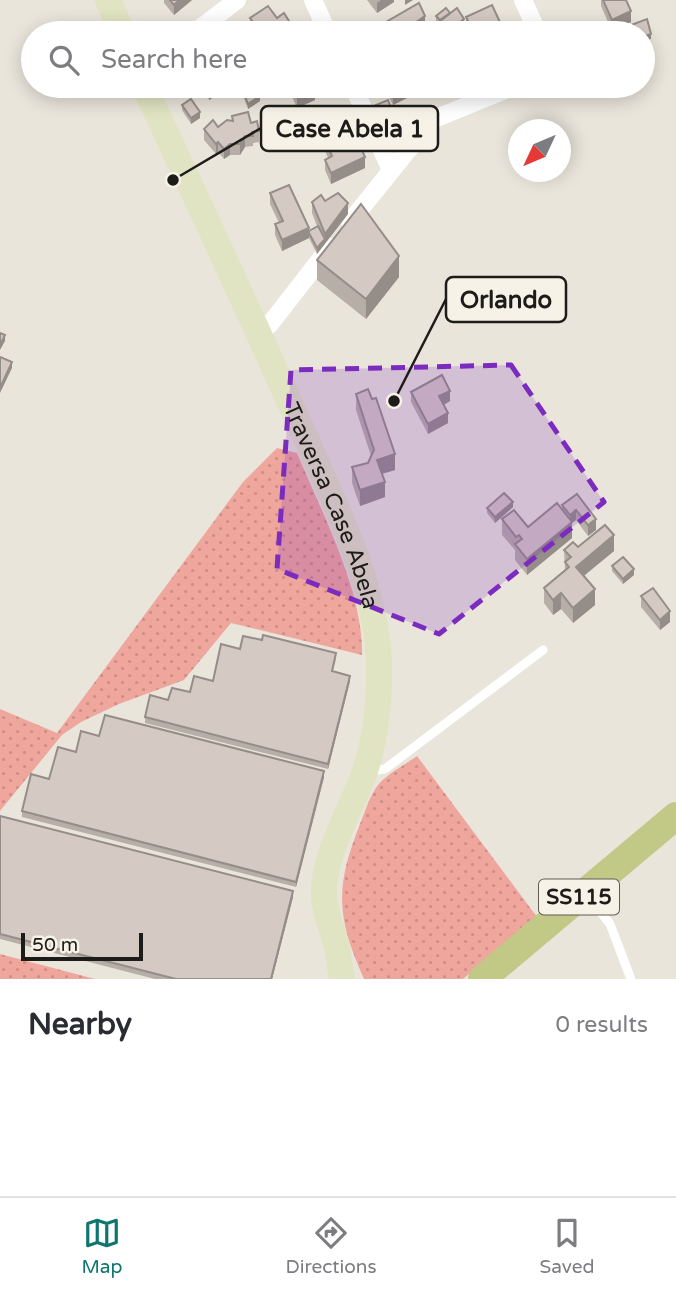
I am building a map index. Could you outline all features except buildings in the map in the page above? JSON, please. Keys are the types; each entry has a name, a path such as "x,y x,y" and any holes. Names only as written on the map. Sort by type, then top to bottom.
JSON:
{"main road":[{"name":"SS115","path":"482,979 676,816"}],"street":[{"path":"108,0 117,21"},
{"path":"210,21 237,0"},
{"path":"313,0 323,21"},
{"path":"523,0 533,21"},
{"name":"Traversa Case Abela","path":"150,98 259,334 341,522 374,614 379,662 372,743 365,772 330,859 326,877 324,896 327,917 337,946"},
{"path":"358,98 391,170"},
{"path":"259,334 270,324 432,120 486,98"},
{"path":"337,946 342,979"},
{"path":"337,946 355,979"}],"lane":[{"path":"365,772 385,769 543,650"},
{"path":"585,892 610,923 631,979"}],"highlighted area":[{"path":"511,365 604,502 439,634 277,569 291,370"}],"shaded area":[{"path":"277,448 297,453 329,526 356,605 362,655 231,623 184,680 119,704 81,722 62,735 0,811 0,709 57,733 243,482"},
{"path":"417,756 537,917 463,979 364,979 344,919 342,902 346,866 375,789"},
{"path":"0,954 95,979 0,979"}],"place":[{"name":"Case Abela 1","path":"173,180"},
{"name":"Orlando","path":"394,401"}]}
